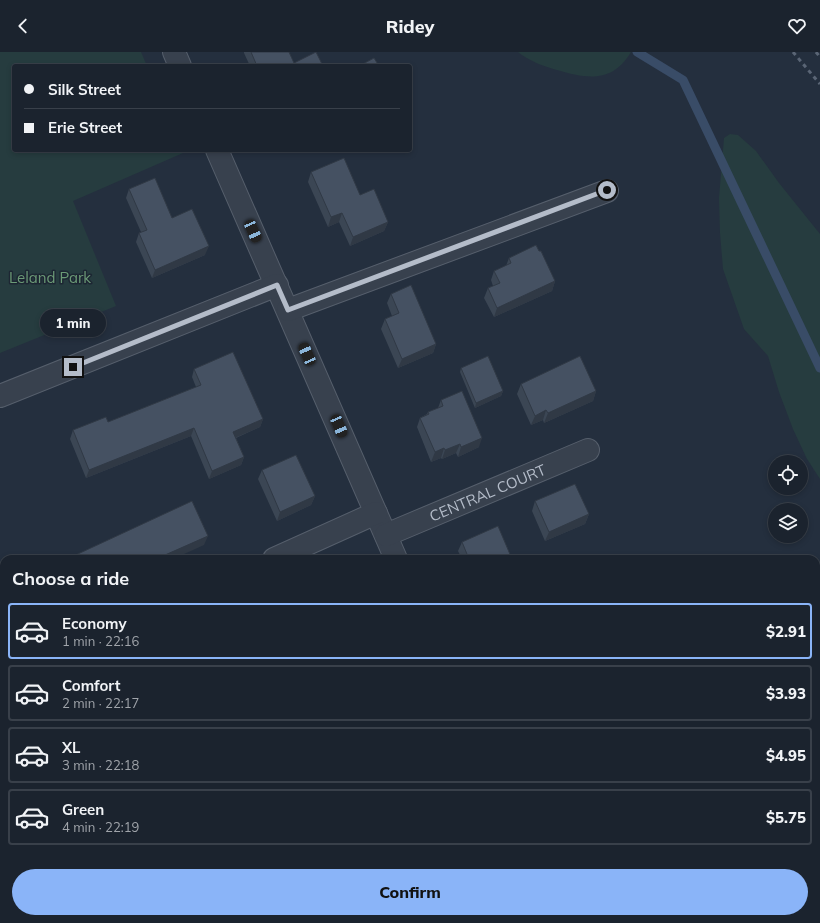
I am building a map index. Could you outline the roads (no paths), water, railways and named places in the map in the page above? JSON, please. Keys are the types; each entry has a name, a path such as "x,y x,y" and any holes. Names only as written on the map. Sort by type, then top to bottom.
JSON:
{"street":[{"path":"174,52 179,64"},
{"path":"218,152 394,555"},
{"path":"288,310 607,190"},
{"path":"0,396 277,285"},
{"name":"CENTRAL COURT","path":"386,535 588,450"},
{"path":"283,555 376,513"}],"waterway":[{"path":"637,52 683,80 820,368"}],"railway":[{"path":"793,52 820,84"},
{"path":"816,52 820,57"}],"park label":[{"name":"Leland Park","path":"50,277"}]}
